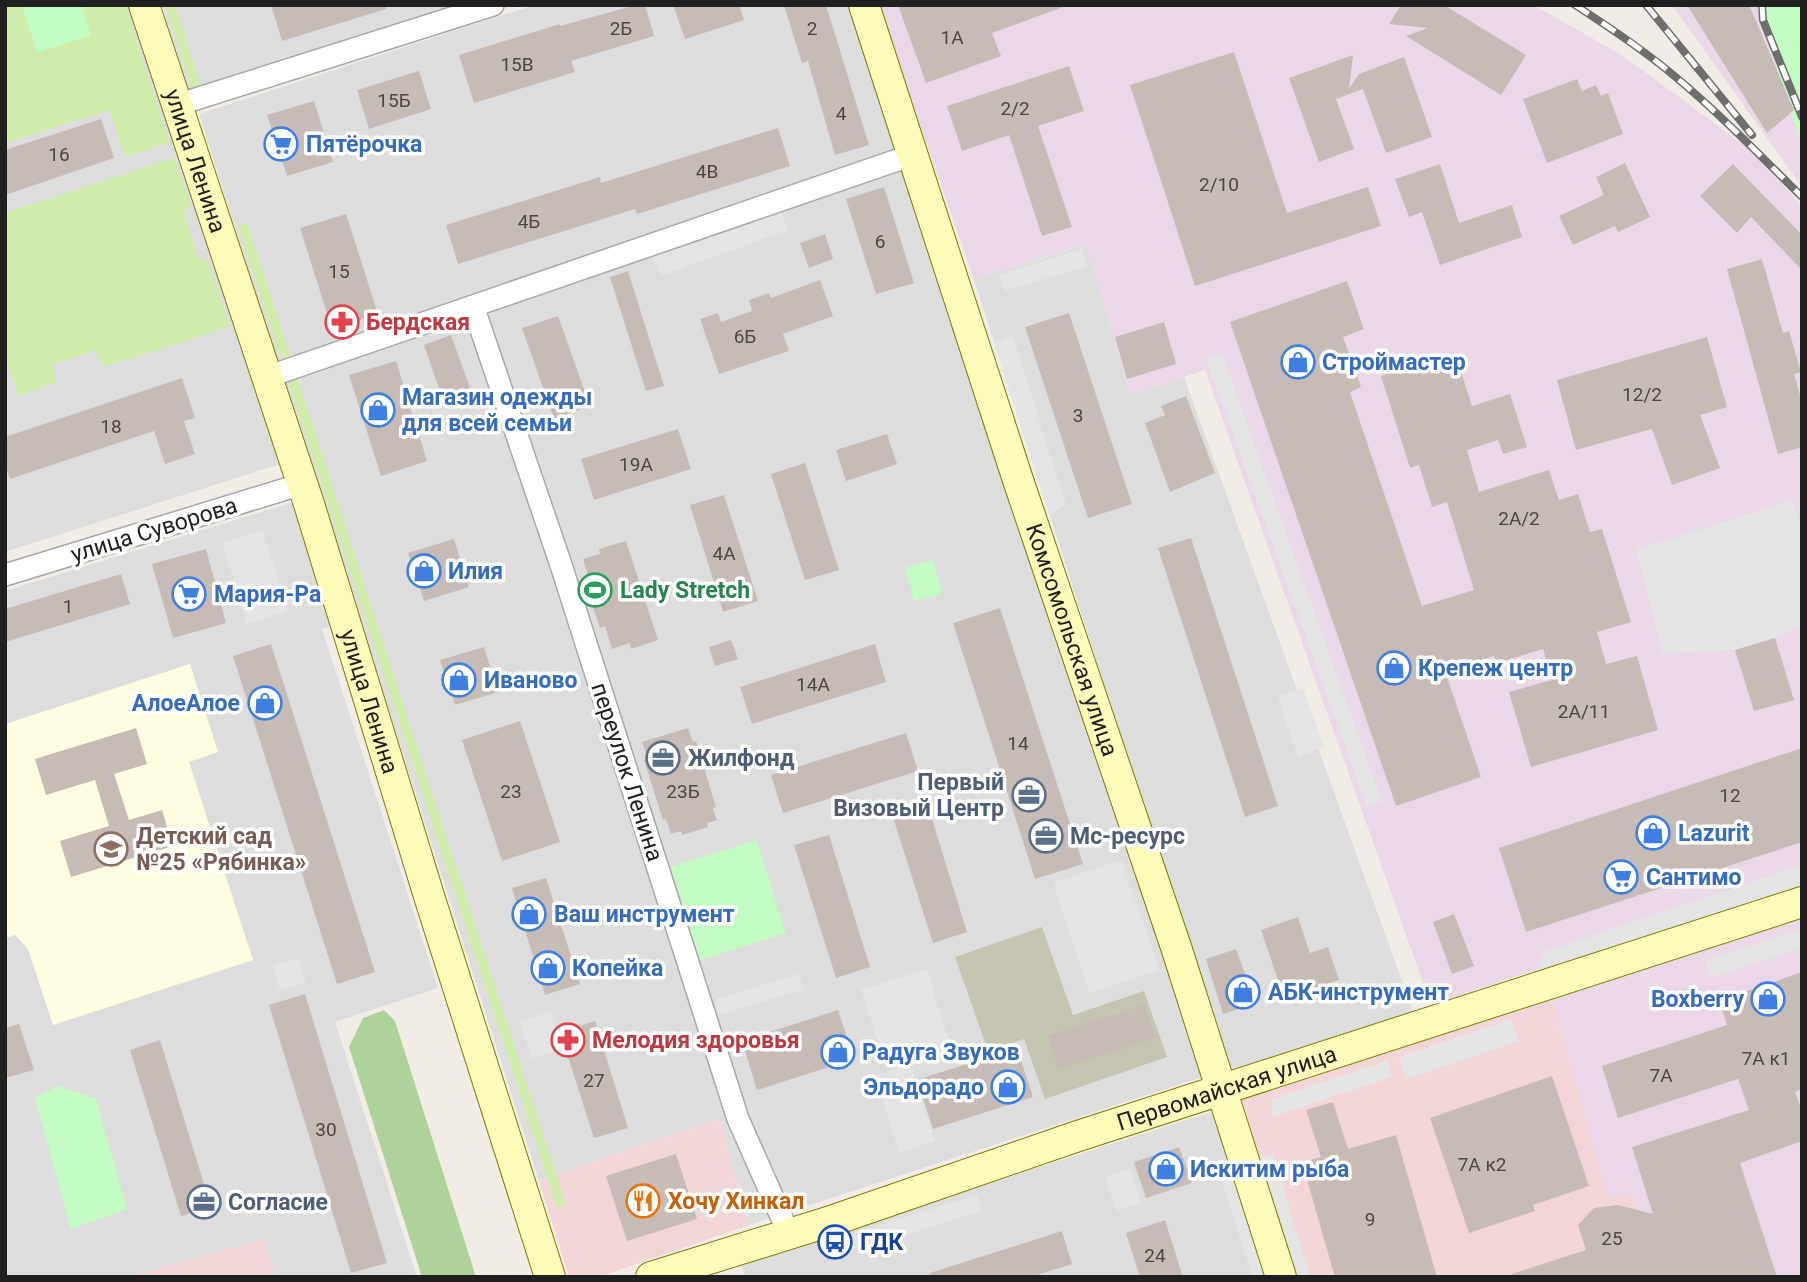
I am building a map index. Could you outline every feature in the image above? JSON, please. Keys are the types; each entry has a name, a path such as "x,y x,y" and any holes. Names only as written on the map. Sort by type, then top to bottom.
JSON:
{"main road":[{"name":"улица Ленина","path":"144,5 302,484 550,1277"},
{"name":"Комсомольская улица","path":"864,5 1281,1277"},
{"name":"Первомайская улица","path":"651,1277 1802,902"}],"street":[{"path":"177,105 493,5"},
{"path":"267,377 912,155"},
{"name":"переулок Ленина","path":"473,306 565,578 738,1119 789,1234"},
{"name":"улица Суворова","path":"5,575 302,484"}],"shaded area":[{"path":"5,5 134,5 280,464 5,552"},
{"path":"162,5 487,5 189,98"},
{"path":"534,5 850,5 1202,1077 749,1225 719,1118 539,1181 199,114"},
{"path":"878,5 1533,5 1622,55 1760,157 1802,207 1802,879 1431,1005 1205,370 1130,395 1086,244 974,279"},
{"path":"1672,5 1757,5 1802,146 1802,187"},
{"path":"780,209 788,230 660,276 652,255"},
{"path":"1087,244 1130,395 1184,377 1413,1011 1229,1074 974,279"},
{"path":"1082,249 1087,266 1004,291 999,275"},
{"path":"1013,336 1066,504 1049,514 994,343"},
{"path":"1222,354 1382,801 1367,807 1206,359"},
{"path":"300,500 338,623 322,629 438,988 335,1022 417,1277 275,1277 264,1240 127,1277 5,1277 5,591"},
{"path":"1792,500 1802,529 1802,624 1775,638 1735,650 1663,653 1636,550"},
{"path":"263,530 288,611 247,624 222,543"},
{"name":"Детский сад №25 «Рябинка»","path":"190,664 218,752 189,762 253,960 53,1025 28,949 15,935 5,938 5,724"},
{"path":"1303,688 1324,747 1298,757 1277,697"},
{"path":"1122,860 1159,970 1090,993 1053,883"},
{"path":"1802,865 1802,887 1531,979 1544,952"},
{"path":"1802,915 1802,1277 1661,1277 1631,1194 1608,1197 1552,998"},
{"path":"1042,927 1073,1015 1144,991 1167,1057 1045,1099 1024,1039 988,1051 955,957"},
{"path":"1802,929 1802,948 1710,978 1705,960"},
{"path":"299,958 306,983 280,990 273,965"},
{"path":"927,969 951,1047 886,1067 861,990"},
{"path":"799,974 804,989 719,1015 714,1000"},
{"path":"1552,998 1606,1188 1631,1194 1661,1277 1295,1277 1242,1100"},
{"path":"550,1012 562,1049 531,1058 519,1022"},
{"path":"1511,1019 1519,1041 1406,1079 1399,1057"},
{"path":"1388,1060 1392,1077 1272,1117 1271,1099"},
{"path":"910,1064 935,1141 899,1153 875,1075"},
{"path":"1217,1110 1266,1277 745,1277 741,1263"},
{"path":"719,1118 749,1225 599,1277 569,1277 539,1181"},
{"path":"1273,1154 1310,1277 1287,1277 1250,1160"},
{"path":"1234,1160 1270,1277 1252,1277 1220,1174"},
{"path":"1130,1169 1141,1203 1116,1211 1105,1177"},
{"path":"977,1195 982,1211 849,1252 844,1236"},
{"path":"264,1239 275,1277 127,1277"}],"green space":[{"path":"5,5 125,5 169,143 125,157 109,110 5,143"},
{"path":"22,5 81,5 91,35 37,53"},
{"path":"166,5 175,5 202,90 193,93"},
{"path":"1757,5 1802,5 1802,146"},
{"path":"174,158 190,204 184,213 198,259 208,261 229,327 103,367 95,350 52,365 56,382 18,396 5,355 5,213"},
{"path":"247,223 566,1205 557,1208 238,226"},
{"path":"933,560 942,594 914,601 905,568"},
{"path":"756,840 786,933 700,960 671,867"},
{"path":"384,1010 395,1021 476,1277 422,1277 349,1047 363,1018"},
{"path":"58,1086 96,1099 127,1209 71,1229 35,1098"}],"building":[{"path":"271,5 385,5 386,9 282,41"},
{"path":"645,5 654,36 571,61 575,72 474,103 459,55 560,24"},
{"path":"673,5 739,5 744,20 685,39"},
{"path":"784,5 826,5 869,145 835,155 808,61 802,63"},
{"path":"898,5 1063,7 992,33 1001,56 926,83"},
{"path":"1401,5 1444,5 1526,55 1501,95 1406,36 1428,28 1389,24"},
{"path":"1687,5 1749,5 1794,110 1767,133"},
{"path":"1234,52 1287,213 1368,187 1381,226 1195,286 1130,85"},
{"path":"1353,55 1349,89 1359,74 1404,57 1432,137 1386,153 1363,89 1336,99 1354,149 1319,162 1289,78"},
{"path":"1069,66 1084,111 1038,126 1072,227 1042,236 1009,135 962,151 947,106"},
{"path":"419,71 431,109 369,129 357,90"},
{"path":"1577,79 1582,91 1596,85 1601,96 1608,93 1623,134 1547,163 1523,99"},
{"path":"314,101 333,162 287,176 267,115"},
{"path":"101,119 114,158 5,195 5,150"},
{"path":"778,128 790,166 637,214 635,209 458,264 446,225 600,177 601,183"},
{"path":"1625,163 1650,217 1618,232 1615,226 1573,245 1559,216 1604,195 1596,177"},
{"path":"1440,164 1459,223 1512,205 1522,237 1440,265 1422,212 1409,217 1395,179"},
{"path":"1733,164 1802,235 1802,270 1751,217 1737,233 1700,196"},
{"path":"884,187 914,283 876,294 846,199"},
{"path":"346,214 378,314 332,329 300,228"},
{"path":"825,234 833,259 809,268 800,243"},
{"path":"1762,259 1783,333 1789,331 1801,372 1794,374 1802,402 1802,447 1778,454 1727,269"},
{"path":"628,271 664,386 646,391 610,277"},
{"path":"820,280 833,316 783,334 789,351 719,374 700,319 718,313 721,322 752,311 749,300 769,293 771,298"},
{"path":"1347,281 1364,329 1343,337 1361,387 1350,392 1422,606 1474,590 1447,502 1432,507 1419,465 1410,468 1381,376 1455,353 1472,406 1510,394 1527,447 1503,454 1498,440 1467,450 1479,492 1549,470 1559,500 1578,494 1590,532 1602,529 1631,622 1597,632 1606,664 1637,656 1658,730 1531,767 1509,692 1552,680 1543,649 1497,663 1494,656 1445,671 1481,777 1396,806 1230,322"},
{"path":"1069,313 1132,504 1088,518 1025,327"},
{"path":"558,316 590,406 554,419 522,328"},
{"path":"1164,322 1176,364 1127,379 1115,337"},
{"path":"451,335 470,388 442,397 424,345"},
{"path":"1707,337 1727,407 1700,415 1720,468 1672,485 1652,429 1576,450 1557,380"},
{"path":"396,361 427,461 381,476 349,375"},
{"path":"182,378 195,418 184,421 195,454 165,464 154,431 10,479 5,464 5,437"},
{"path":"1186,396 1215,473 1170,492 1145,423 1165,415 1161,406"},
{"path":"678,429 691,469 594,500 581,459"},
{"path":"887,434 897,464 846,481 836,450"},
{"path":"805,463 839,570 805,580 771,474"},
{"path":"724,495 758,601 723,612 690,505"},
{"path":"1191,538 1278,806 1245,817 1158,548"},
{"path":"454,539 469,587 424,601 408,553"},
{"path":"626,541 658,640 631,649 630,643 612,649 605,626 600,628 585,584 590,582 583,559 600,554 599,549"},
{"name":"Мария-Ра","path":"206,549 226,623 173,638 152,564"},
{"path":"121,574 130,604 5,642 5,609"},
{"path":"1000,608 1083,864 1035,879 953,623"},
{"path":"1775,638 1794,700 1754,711 1735,650"},
{"path":"731,640 738,659 715,666 709,647"},
{"path":"271,644 375,972 337,984 233,656"},
{"path":"875,644 886,682 752,724 740,687"},
{"path":"484,647 498,692 455,705 440,660"},
{"path":"520,721 560,842 502,861 462,740"},
{"path":"136,728 147,764 114,774 129,820 162,810 173,846 71,877 60,841 109,826 95,780 46,795 35,759"},
{"path":"688,728 693,742 696,741 716,807 713,808 717,820 707,823 708,827 682,835 681,831 671,834 666,819 663,820 644,760 648,759 642,742"},
{"path":"906,733 918,771 783,813 771,775"},
{"path":"1802,748 1802,842 1526,932 1499,848"},
{"path":"926,800 967,932 933,943 891,811"},
{"path":"829,835 870,967 836,978 794,845"},
{"path":"546,878 580,984 545,995 512,888"},
{"path":"1454,914 1474,966 1452,974 1433,922"},
{"path":"1298,917 1310,953 1328,947 1339,980 1284,998 1261,930"},
{"path":"1236,949 1256,1003 1223,1014 1206,959"},
{"path":"1802,972 1802,1089 1795,1092 1802,1111 1802,1141 1740,1163 1777,1277 1513,1277 1512,1274 1586,1250 1578,1225 1594,1208 1618,1205 1653,1214 1632,1147 1749,1110 1738,1079 1618,1118 1602,1066 1727,1025 1719,1001"},
{"path":"305,994 387,1263 351,1273 269,1005"},
{"path":"1145,1005 1155,1038 1058,1069 1048,1035"},
{"path":"838,1010 854,1059 757,1090 742,1041"},
{"path":"595,1021 628,1128 594,1138 560,1032"},
{"path":"19,1024 34,1070 5,1078 5,1028"},
{"path":"160,1040 211,1207 181,1216 130,1050"},
{"path":"1017,1048 1033,1097 933,1129 917,1080"},
{"path":"1552,1076 1589,1186 1533,1205 1535,1211 1469,1233 1430,1118"},
{"path":"1333,1102 1348,1149 1396,1135 1437,1277 1335,1277 1302,1162 1321,1157 1306,1110"},
{"path":"1179,1147 1192,1183 1146,1198 1134,1162"},
{"path":"676,1154 697,1219 627,1241 606,1176"},
{"path":"1165,1220 1183,1277 1140,1277 1126,1233"},
{"path":"1062,1231 1072,1264 1031,1277 930,1277 930,1273"}],"railway":[{"path":"1575,5 1672,74 1802,197"},
{"path":"1646,5 1752,135"},
{"path":"1762,5 1763,20 1802,117"}],"place":[{"name":"Пятёрочка","path":"281,144"},
{"name":"Бердская","path":"342,322"},
{"name":"Строймастер","path":"1298,362"},
{"name":"Магазин одежды для всей семьи","path":"378,410"},
{"name":"Илия","path":"424,571"},
{"name":"Lady Stretch","path":"595,590"},
{"name":"Мария-Ра","path":"189,594"},
{"name":"Крепеж центр","path":"1394,668"},
{"name":"Иваново","path":"459,680"},
{"name":"АлоеАлое","path":"265,703"},
{"name":"Жилфонд","path":"663,758"},
{"name":"Первый Визовый Центр","path":"1029,795"},
{"name":"Lazurit","path":"1653,833"},
{"name":"Мс-ресурс","path":"1046,836"},
{"name":"Детский сад №25 «Рябинка»","path":"111,849"},
{"name":"Сантимо","path":"1621,877"},
{"name":"Ваш инструмент","path":"529,914"},
{"name":"Копейка","path":"548,968"},
{"name":"АБК-инструмент","path":"1243,992"},
{"name":"Boxberry","path":"1768,999"},
{"name":"Мелодия здоровья","path":"568,1040"},
{"name":"Радуга Звуков","path":"838,1052"},
{"name":"Эльдорадо","path":"1008,1087"},
{"name":"Искитим рыба","path":"1166,1169"},
{"name":"Хочу Хинкал","path":"643,1201"},
{"name":"Согласие","path":"204,1202"},
{"name":"ГДК","path":"835,1242"}]}
